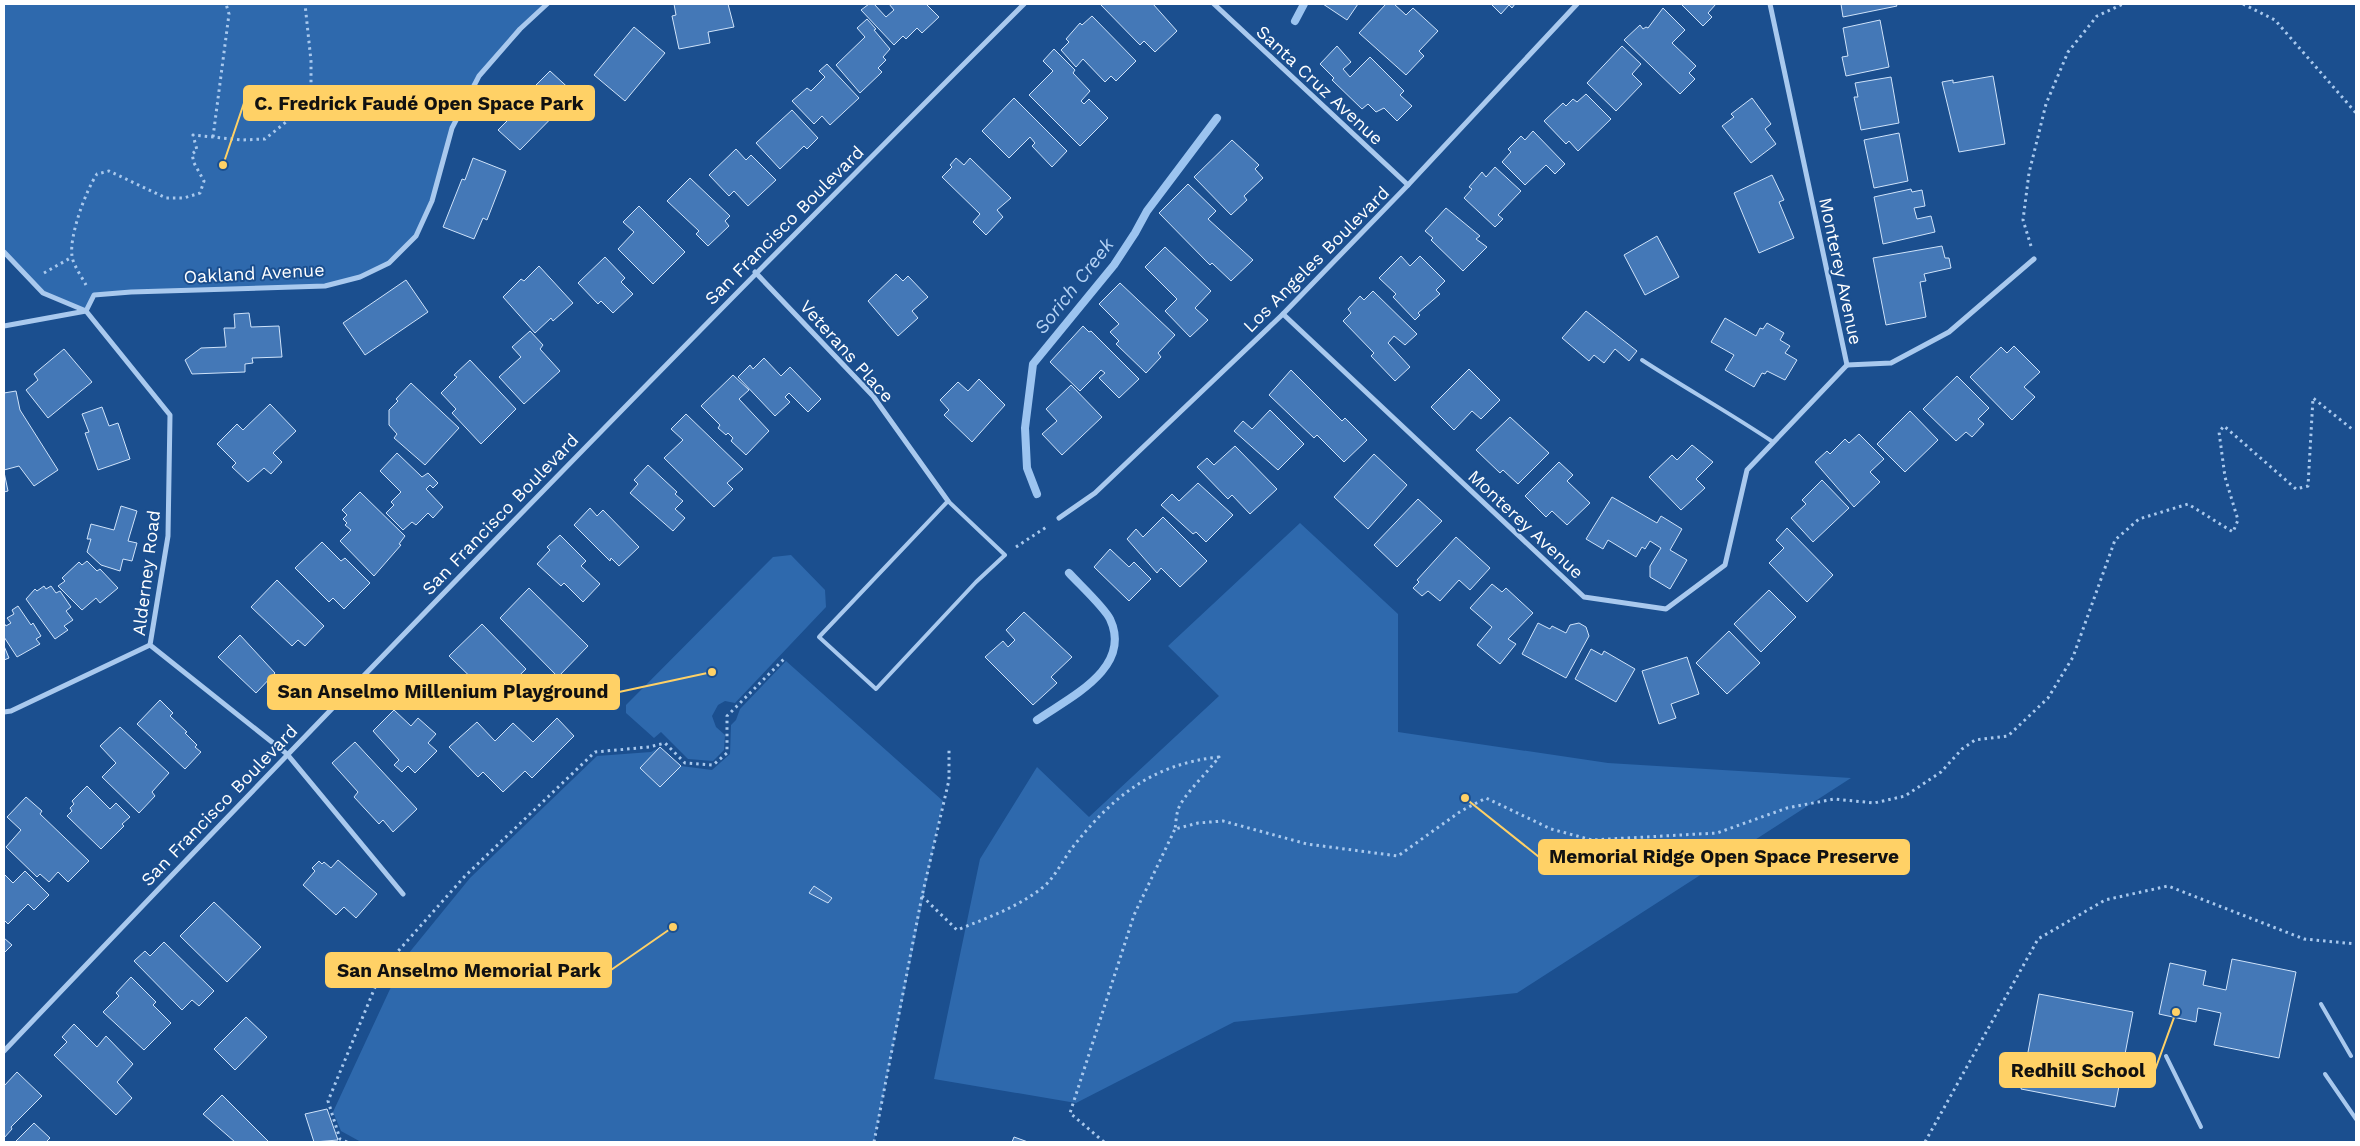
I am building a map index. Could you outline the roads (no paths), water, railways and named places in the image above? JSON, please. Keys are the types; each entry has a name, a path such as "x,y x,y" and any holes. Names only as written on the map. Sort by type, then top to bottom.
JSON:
{"street":[{"name":"Oakland Avenue","path":"86,311 94,295 131,292 325,286 360,277 389,263 416,236 432,201 452,128 480,76 520,29 547,4"},
{"name":"San Francisco Boulevard","path":"4,1051 287,754 755,272 1024,4"},
{"name":"Santa Cruz Avenue","path":"1214,4 1408,185"},
{"name":"Los Angeles Boulevard","path":"1059,518 1095,493 1283,314 1408,185 1577,4"},
{"name":"Monterey Avenue","path":"1283,314 1584,597 1666,609 1726,565 1747,470 1847,365 1770,4"},
{"name":"Alderney Road","path":"4,252 43,293 86,311 170,415 168,536 150,644 287,754 403,894"},
{"path":"1847,365 1891,363 1949,332 2034,258"},
{"name":"Veterans Place","path":"755,272 873,396 948,501"},
{"path":"4,326 86,311"},
{"path":"4,712 11,711 150,644"}],"lane":[{"path":"1642,360 1773,442"},
{"path":"948,501 1005,555 976,582 876,689 819,637 948,501"},
{"path":"2321,1004 2351,1056"},
{"path":"2166,1056 2200,1127"},
{"path":"2325,1074 2356,1120"}],"waterway":[{"name":"Sorich Creek","path":"1295,21 1304,4"},
{"name":"Sorich Creek","path":"1037,494 1027,468 1025,428 1033,364 1114,265 1147,211 1217,118"},
{"name":"Sorich Creek","path":"1037,720 1081,691 1106,666 1113,652 1115,636 1110,619 1097,602 1069,573"}],"place":[{"name":"C. Fredrick Faudé Open Space Park","path":"223,165"},
{"name":"San Anselmo Millenium Playground","path":"712,672"},
{"name":"Memorial Ridge Open Space Preserve","path":"1465,798"},
{"name":"San Anselmo Memorial Park","path":"673,927"},
{"name":"Redhill School","path":"2176,1012"}]}
